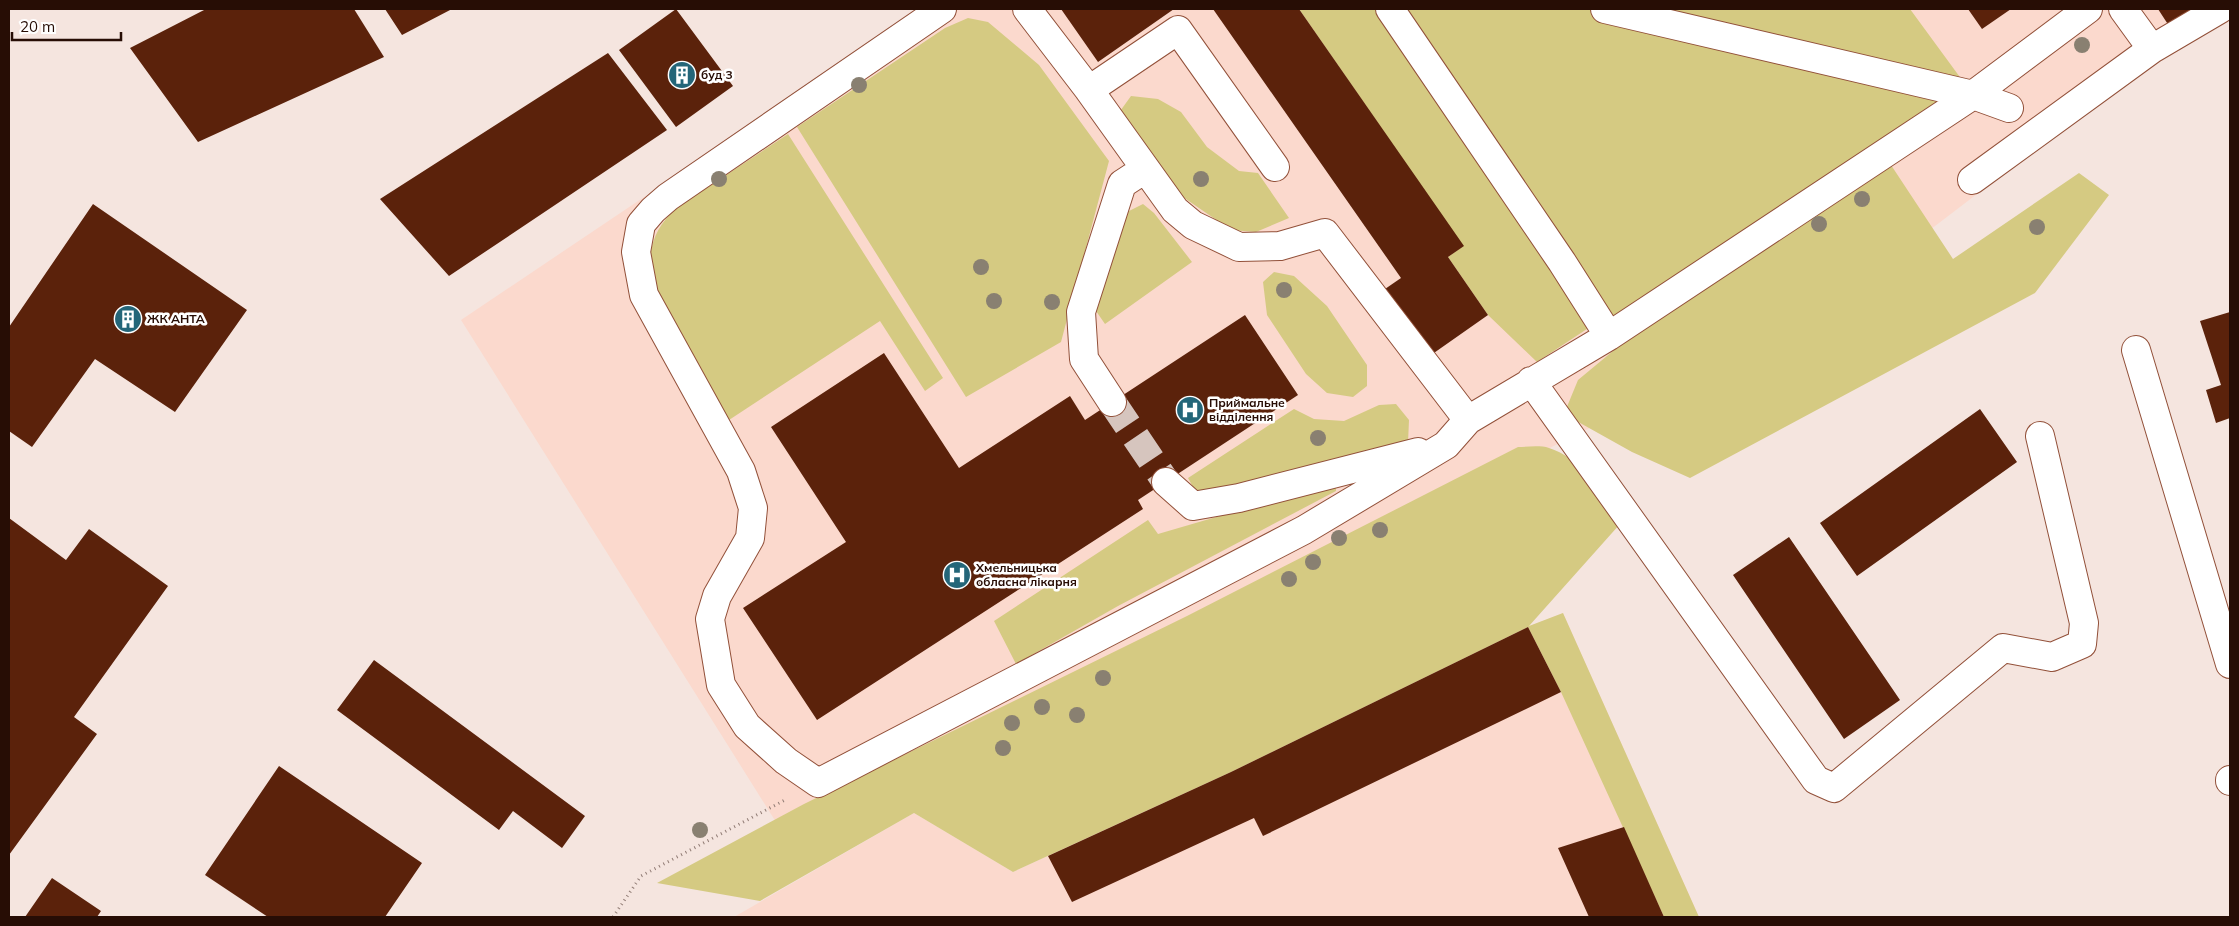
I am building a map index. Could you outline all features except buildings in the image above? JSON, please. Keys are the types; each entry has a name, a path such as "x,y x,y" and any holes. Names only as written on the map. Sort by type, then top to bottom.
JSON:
{"lane":[{"path":"942,9 668,197 641,224 636,252 644,296 740,471 753,508 750,538 717,596 710,619 721,685 747,726 786,761 818,783 1304,530 1446,445 1468,420 1609,336 1973,95 2088,9"},
{"path":"1027,9 1089,90 1175,210 1193,225 1239,247 1280,246 1325,233 1468,420"},
{"path":"1390,9 1562,262 1609,336"},
{"path":"1605,9 1973,95 2009,108"},
{"path":"2123,9 2152,49"},
{"path":"1972,180 2152,49 2220,9"},
{"path":"1089,90 1178,30 1275,167"},
{"path":"1112,402 1084,359 1081,312 1122,184 1145,168"},
{"path":"2136,350 2230,664"},
{"path":"1531,381 1816,780 1834,788 2003,648 2052,657 2082,644 2084,622 2040,436"},
{"path":"1166,482 1192,506 1239,498 1446,445"}],"path":[{"path":"613,917 641,876 705,840 818,783"}],"shaded area":[{"name":"Хмельницька обласна лікарня","path":"924,9 2230,9 2158,56 1821,313 781,830 461,320"},
{"path":"1299,9 1381,9 1596,323 1537,362 1488,315 1448,257 1463,246"},
{"path":"1390,9 1910,9 1973,95 1609,336"},
{"path":"968,18 988,22 1039,65 1109,161 1061,342 966,397 797,127 945,28"},
{"path":"1131,96 1158,99 1181,112 1207,147 1239,171 1258,173 1289,218 1256,232 1231,230 1180,195 1118,114"},
{"path":"788,134 943,378 925,391 880,321 729,420 680,341 668,318 658,296 652,276 651,251 658,231 675,209"},
{"path":"1891,165 1953,259 2079,173 2109,195 2035,293 1690,478 1632,452 1564,414 1578,380 1625,341"},
{"path":"1143,204 1154,213 1192,262 1105,324 1096,311 1125,213"},
{"path":"1274,272 1294,276 1327,306 1367,365 1367,386 1353,397 1327,393 1306,374 1267,315 1263,282"},
{"path":"1396,404 1409,420 1408,443 1203,505 1188,478 1294,409 1314,419 1344,421 1379,405"},
{"path":"1538,446 1549,448 1561,453 1572,461 1591,480 1620,524 1529,626 1563,613 1699,917 1664,917 1561,692 1528,627 1231,772 1013,872 914,813 760,901 657,883 804,804 1187,616 1518,447"},
{"path":"1336,482 1336,491 1118,606 1016,664 994,621 1148,520 1158,534"},
{"path":"1563,613 1699,917 734,917 914,813 1013,872 1231,772 1528,627"}],"tunnel":[{"path":"1112,402 1166,482"}],"place":[{"name":"буд 3","path":"682,75"},
{"name":"ЖК АНТА","path":"128,319"},
{"name":"Приймальне відділення","path":"1190,410"},
{"name":"Хмельницька обласна лікарня","path":"957,575"}]}
